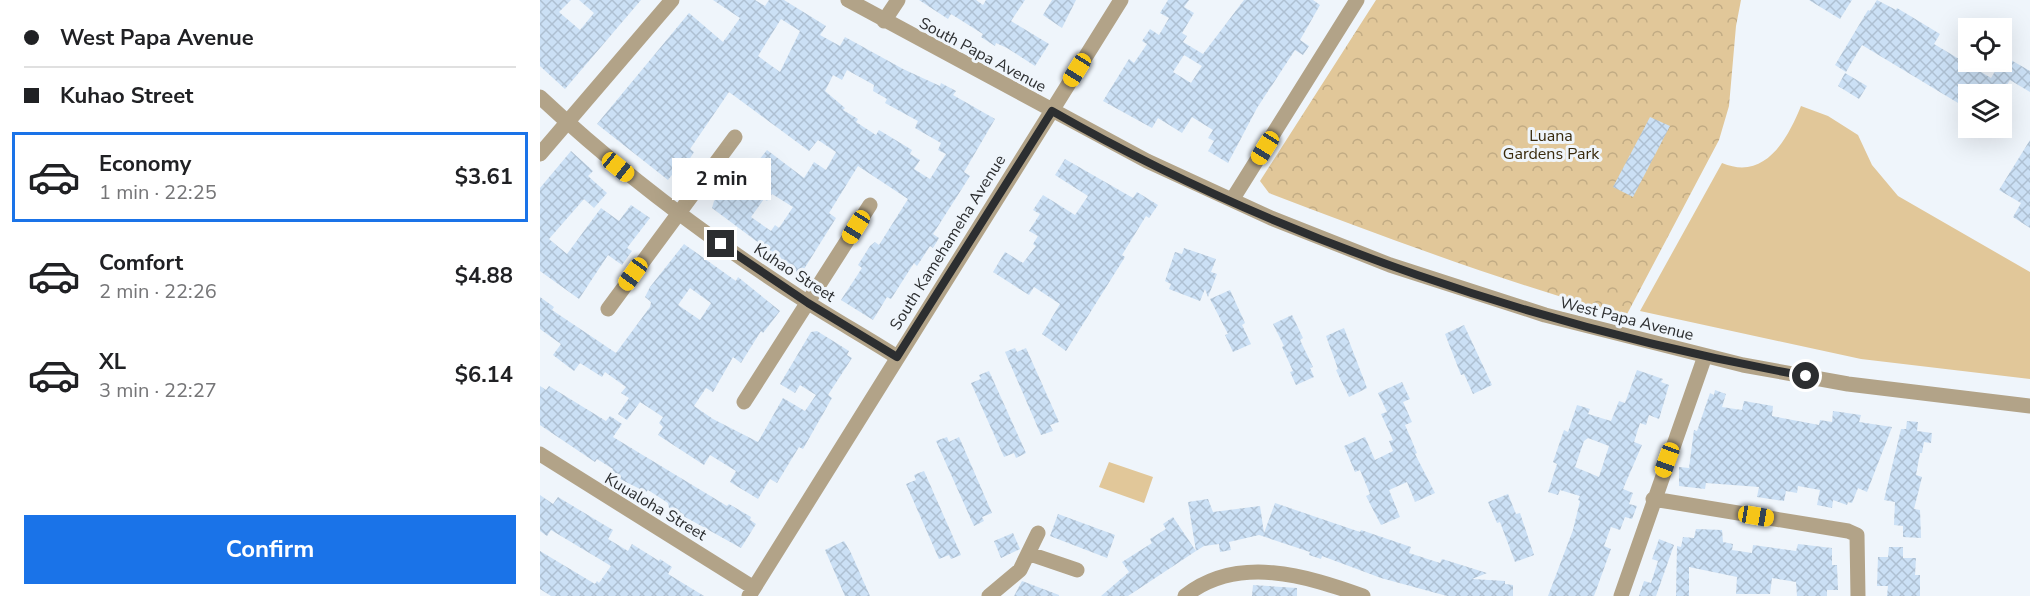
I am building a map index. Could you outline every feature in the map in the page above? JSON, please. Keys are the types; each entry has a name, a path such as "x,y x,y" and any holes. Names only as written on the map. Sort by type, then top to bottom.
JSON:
{"street":[{"path":"540,154 672,0"},
{"name":"South Papa Avenue","path":"848,0 1147,161 1232,200"},
{"path":"884,21 898,0"},
{"name":"South Kamehameha Avenue","path":"751,592 1120,0"},
{"path":"1232,200 1357,0"},
{"name":"Kuhao Street","path":"540,97 567,123 678,214 808,303 897,357"},
{"path":"608,309 735,137"},
{"name":"West Papa Avenue","path":"1232,200 1329,242 1469,292 1592,328 1705,356 1848,384 2030,406"},
{"path":"744,402 870,205"},
{"path":"1621,596 1653,499 1705,356"},
{"name":"Kuualoha Street","path":"540,454 751,592"},
{"path":"1653,499 1848,531 1857,535 1858,596"},
{"path":"992,595 1019,571 1030,554 1038,533"},
{"path":"1030,554 1077,570"},
{"path":"1185,596 1205,584 1239,574 1282,572 1308,577 1363,596"}],"green space":[{"name":"Luana Gardens Park","path":"1376,0 1741,0 1736,26 1729,106 1719,140 1626,316 1446,259 1269,193 1260,181"},
{"path":"1801,106 1828,116 1858,135 1872,165 1898,196 2030,272 2030,379 1861,359 1640,311 1722,163 1737,167 1762,162 1781,144"},
{"path":"1109,462 1153,477 1144,503 1099,487"}],"building":[{"path":"540,0 571,0 559,12 580,30 594,13 579,0 641,0 565,89 540,66"},
{"path":"713,0 755,0 765,6 769,0 784,0 826,26 820,35 840,46 845,37 903,69 940,86 941,83 956,91 953,95 995,119 964,172 970,176 933,234 939,238 933,248 930,246 917,266 914,263 891,299 887,297 873,320 841,300 862,268 858,265 870,246 875,242 879,245 908,199 858,166 829,213 836,218 804,269 802,268 799,273 779,260 776,265 767,259 771,252 712,208 714,201 727,184 735,190 767,150 804,178 814,162 826,170 836,152 818,140 809,151 729,92 690,149 694,152 687,163 681,171 675,171 668,180 597,124 689,13 723,42 740,18","holes":["781,19 800,31 780,72 758,56","847,70 874,85 873,91 887,99 885,103 918,121 915,128 941,143 938,150 946,154 930,179 914,169 920,160 910,154 912,150 879,130 876,135 856,122 858,119 843,110 845,108 825,91 833,75 842,80","772,194 793,207 779,228 775,225 771,231 751,217 764,199 767,201"]},
{"path":"919,0 976,0 983,5 986,0 1025,0 1011,21 1049,44 1035,66 1007,48 996,43 995,46 981,37 983,34 951,14 948,19"},
{"path":"1052,0 1076,0 1062,28 1043,15"},
{"path":"1168,0 1189,0 1184,7 1194,13 1182,33 1187,36 1183,42 1203,54 1244,0 1313,0 1320,5 1300,40 1309,46 1303,55 1295,50 1257,108 1228,163 1208,151 1214,141 1208,138 1213,130 1192,117 1182,133 1158,118 1152,128 1103,101 1129,59 1134,63 1147,44 1142,41 1150,29 1159,35 1169,18 1160,13","holes":["1184,55 1202,66 1191,83 1173,72"]},
{"path":"1809,0 1852,0 1840,19"},
{"path":"1877,0 1896,10 1897,8 1940,34 1934,44 1958,58 1958,72 1981,72 1991,78 1995,72 2012,72 2012,61 2030,71 2030,92 2010,80 2007,84 1958,84 1958,103 1862,45 1846,72 1835,65 1868,10 1870,11"},
{"path":"1845,73 1867,86 1859,99 1838,86"},
{"path":"1650,117 1670,126 1633,197 1613,187"},
{"path":"2030,140 2030,228 2013,217 2021,203 1999,190"},
{"path":"571,151 593,171 588,176 607,193 594,208 584,199 549,239 567,254 601,208 619,221 631,205 650,218 627,248 632,251 622,265 608,255 579,299 540,271 540,188"},
{"path":"1065,159 1133,198 1137,192 1158,205 1149,218 1146,216 1122,255 1125,257 1066,351 1042,334 1060,304 1034,287 1029,295 993,272 1005,252 1023,263 1036,246 1033,244 1038,236 1029,231 1040,214 1033,210 1043,195 1075,215 1088,196 1055,175"},
{"path":"684,244 736,281 738,277 780,311 763,333 761,331 741,363 733,357 713,392 706,388 694,406 713,419 758,442 783,398 805,411 816,395 800,385 795,393 780,384 811,332 817,331 849,351 847,355 852,358 828,395 832,398 803,449 799,447 777,483 770,479 758,499 730,482 736,471 710,455 704,465 658,435 663,427 659,423 663,417 640,402 627,420 618,414 629,398 621,393 626,387 605,372 602,377 580,363 574,371 553,355 561,344 540,329 540,297 554,307 552,310 616,353 650,307 651,302 645,297 650,287","holes":["690,288 711,303 700,320 678,305"]},
{"path":"1184,248 1216,259 1211,272 1217,274 1208,297 1205,289 1200,301 1169,289 1171,284 1165,281 1175,252 1182,254"},
{"path":"1230,290 1245,323 1242,325 1251,344 1233,352 1225,335 1228,334 1210,299"},
{"path":"1292,315 1303,338 1300,340 1313,367 1310,368 1314,377 1296,385 1290,372 1293,371 1282,347 1284,346 1273,324"},
{"path":"1464,325 1492,385 1473,394 1464,374 1461,375 1445,334"},
{"path":"1344,328 1367,388 1349,397 1336,370 1338,369 1326,336"},
{"path":"1015,348 1017,352 1026,348 1059,422 1050,425 1053,431 1041,435 1005,352"},
{"path":"1637,370 1663,379 1661,382 1669,385 1659,419 1649,415 1646,425 1640,423 1634,442 1642,445 1623,489 1633,493 1629,504 1637,506 1632,519 1625,517 1620,530 1611,527 1604,546 1611,549 1594,596 1548,596 1573,530 1580,501 1578,500 1580,496 1560,490 1558,495 1548,492 1557,464 1553,462 1564,430 1568,432 1577,405 1590,409 1588,414 1611,421 1619,401 1625,403","holes":["1588,438 1609,446 1599,477 1575,467 1584,441"]},
{"path":"989,371 1026,453 1016,458 1014,453 1004,457 971,383 981,379 979,375"},
{"path":"1402,382 1410,399 1403,402 1412,422 1405,425 1417,453 1415,454 1435,493 1415,502 1407,482 1389,490 1400,517 1381,525 1366,496 1370,494 1360,470 1355,472 1344,446 1365,437 1375,460 1393,451 1389,441 1393,440 1381,414 1387,412 1378,393"},
{"path":"540,386 546,390 549,386 606,421 610,416 622,424 613,437 727,506 729,504 751,517 750,520 756,524 741,548 669,508 668,503 648,490 646,492 622,480 611,473 613,469 597,459 595,462 540,425"},
{"path":"1715,390 1726,394 1722,407 1742,410 1744,401 1773,406 1772,416 1819,425 1820,420 1832,422 1833,411 1861,415 1859,422 1892,427 1867,492 1858,488 1852,503 1848,502 1847,505 1833,500 1832,508 1817,505 1820,490 1798,486 1797,493 1786,491 1784,501 1757,497 1759,487 1706,483 1705,489 1679,486 1679,467 1689,468 1694,430 1697,431 1710,393 1714,395"},
{"path":"1907,421 1918,422 1917,431 1932,433 1931,443 1924,442 1916,475 1922,477 1914,509 1920,510 1921,538 1903,537 1903,526 1894,525 1895,502 1884,500 1901,429 1906,429"},
{"path":"947,437 949,442 959,437 992,513 982,517 984,521 974,526 936,441"},
{"path":"924,471 961,555 951,559 949,555 939,559 906,484 916,480 914,475"},
{"path":"1508,494 1516,514 1520,513 1534,555 1515,562 1500,522 1497,523 1488,502"},
{"path":"540,495 553,504 558,497 613,530 608,539 628,551 632,544 659,561 660,559 672,567 668,574 704,596 551,596 540,589 540,551 595,584 597,581 599,583 611,566 551,530 547,536 540,531"},
{"path":"1208,499 1213,512 1260,506 1264,533 1275,503 1360,532 1361,530 1411,547 1409,553 1440,563 1442,559 1487,573 1472,579 1505,581 1505,584 1513,585 1513,596 1447,596 1381,578 1322,556 1321,559 1309,555 1310,552 1259,535 1229,542 1231,550 1220,552 1219,544 1204,546 1196,551 1188,502"},
{"path":"1058,514 1115,535 1107,558 1050,536"},
{"path":"1173,517 1196,551 1128,596 1101,596 1129,572 1122,562 1152,543 1150,539 1166,529 1163,524"},
{"path":"1696,529 1722,530 1723,542 1733,544 1732,550 1752,553 1753,545 1796,551 1798,544 1832,548 1832,565 1837,565 1838,590 1827,590 1827,596 1797,596 1796,582 1772,578 1770,594 1736,594 1737,577 1689,567 1689,596 1676,596 1677,546 1681,547 1683,537 1694,538"},
{"path":"1013,533 1020,549 1001,558 994,541"},
{"path":"1659,539 1674,545 1656,596 1639,596 1644,581 1651,583 1658,561 1652,559"},
{"path":"844,541 870,596 845,596 825,550"},
{"path":"1889,547 1903,547 1903,558 1916,558 1915,575 1920,575 1920,596 1887,596 1888,586 1877,586 1878,557 1888,557"},
{"path":"1022,581 1059,595 1059,596 1014,596"},
{"path":"1253,585 1297,588 1297,596 1252,596"}],"route":[{"path":"721,244 808,303 897,357 1052,111 1147,161 1232,200 1329,242 1390,265 1469,292 1592,328 1743,365 1806,376"}]}
